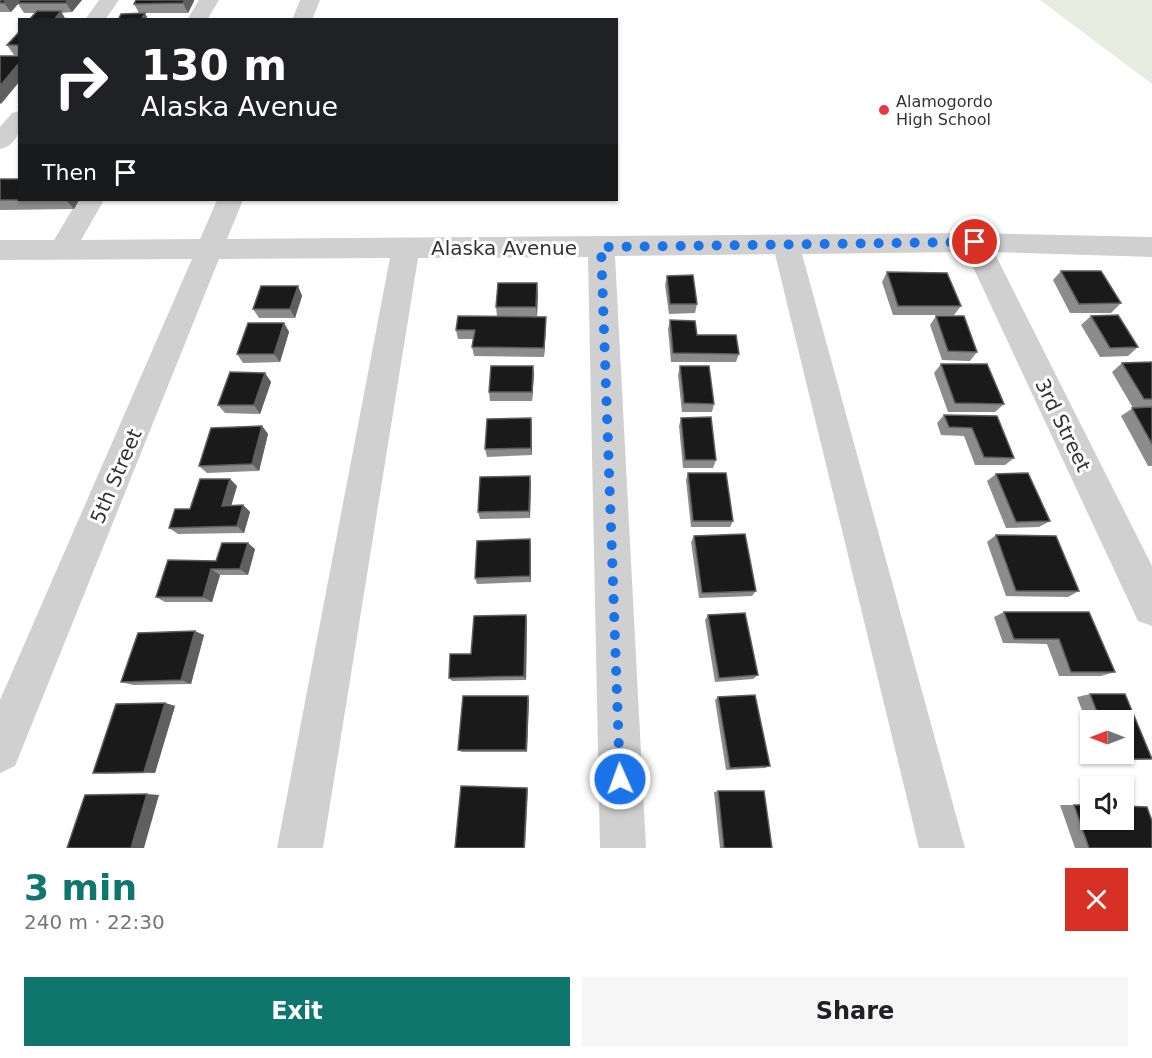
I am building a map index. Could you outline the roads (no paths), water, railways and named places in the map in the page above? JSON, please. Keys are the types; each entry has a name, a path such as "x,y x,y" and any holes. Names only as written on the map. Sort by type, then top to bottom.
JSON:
{"street":[{"path":"96,18 109,0"},
{"path":"198,18 208,0"},
{"path":"303,18 310,0"},
{"path":"0,142 18,120"},
{"path":"62,250 90,201"},
{"name":"5th Street","path":"0,751 230,201"},
{"name":"Alaska Avenue","path":"0,250 601,247 975,242 1147,253"},
{"name":"3rd Street","path":"975,242 1152,607"},
{"path":"786,245 942,848"},
{"path":"601,247 623,848"},
{"path":"300,848 406,248"}],"place":[{"name":"Alamogordo High School","path":"884,110"}]}
